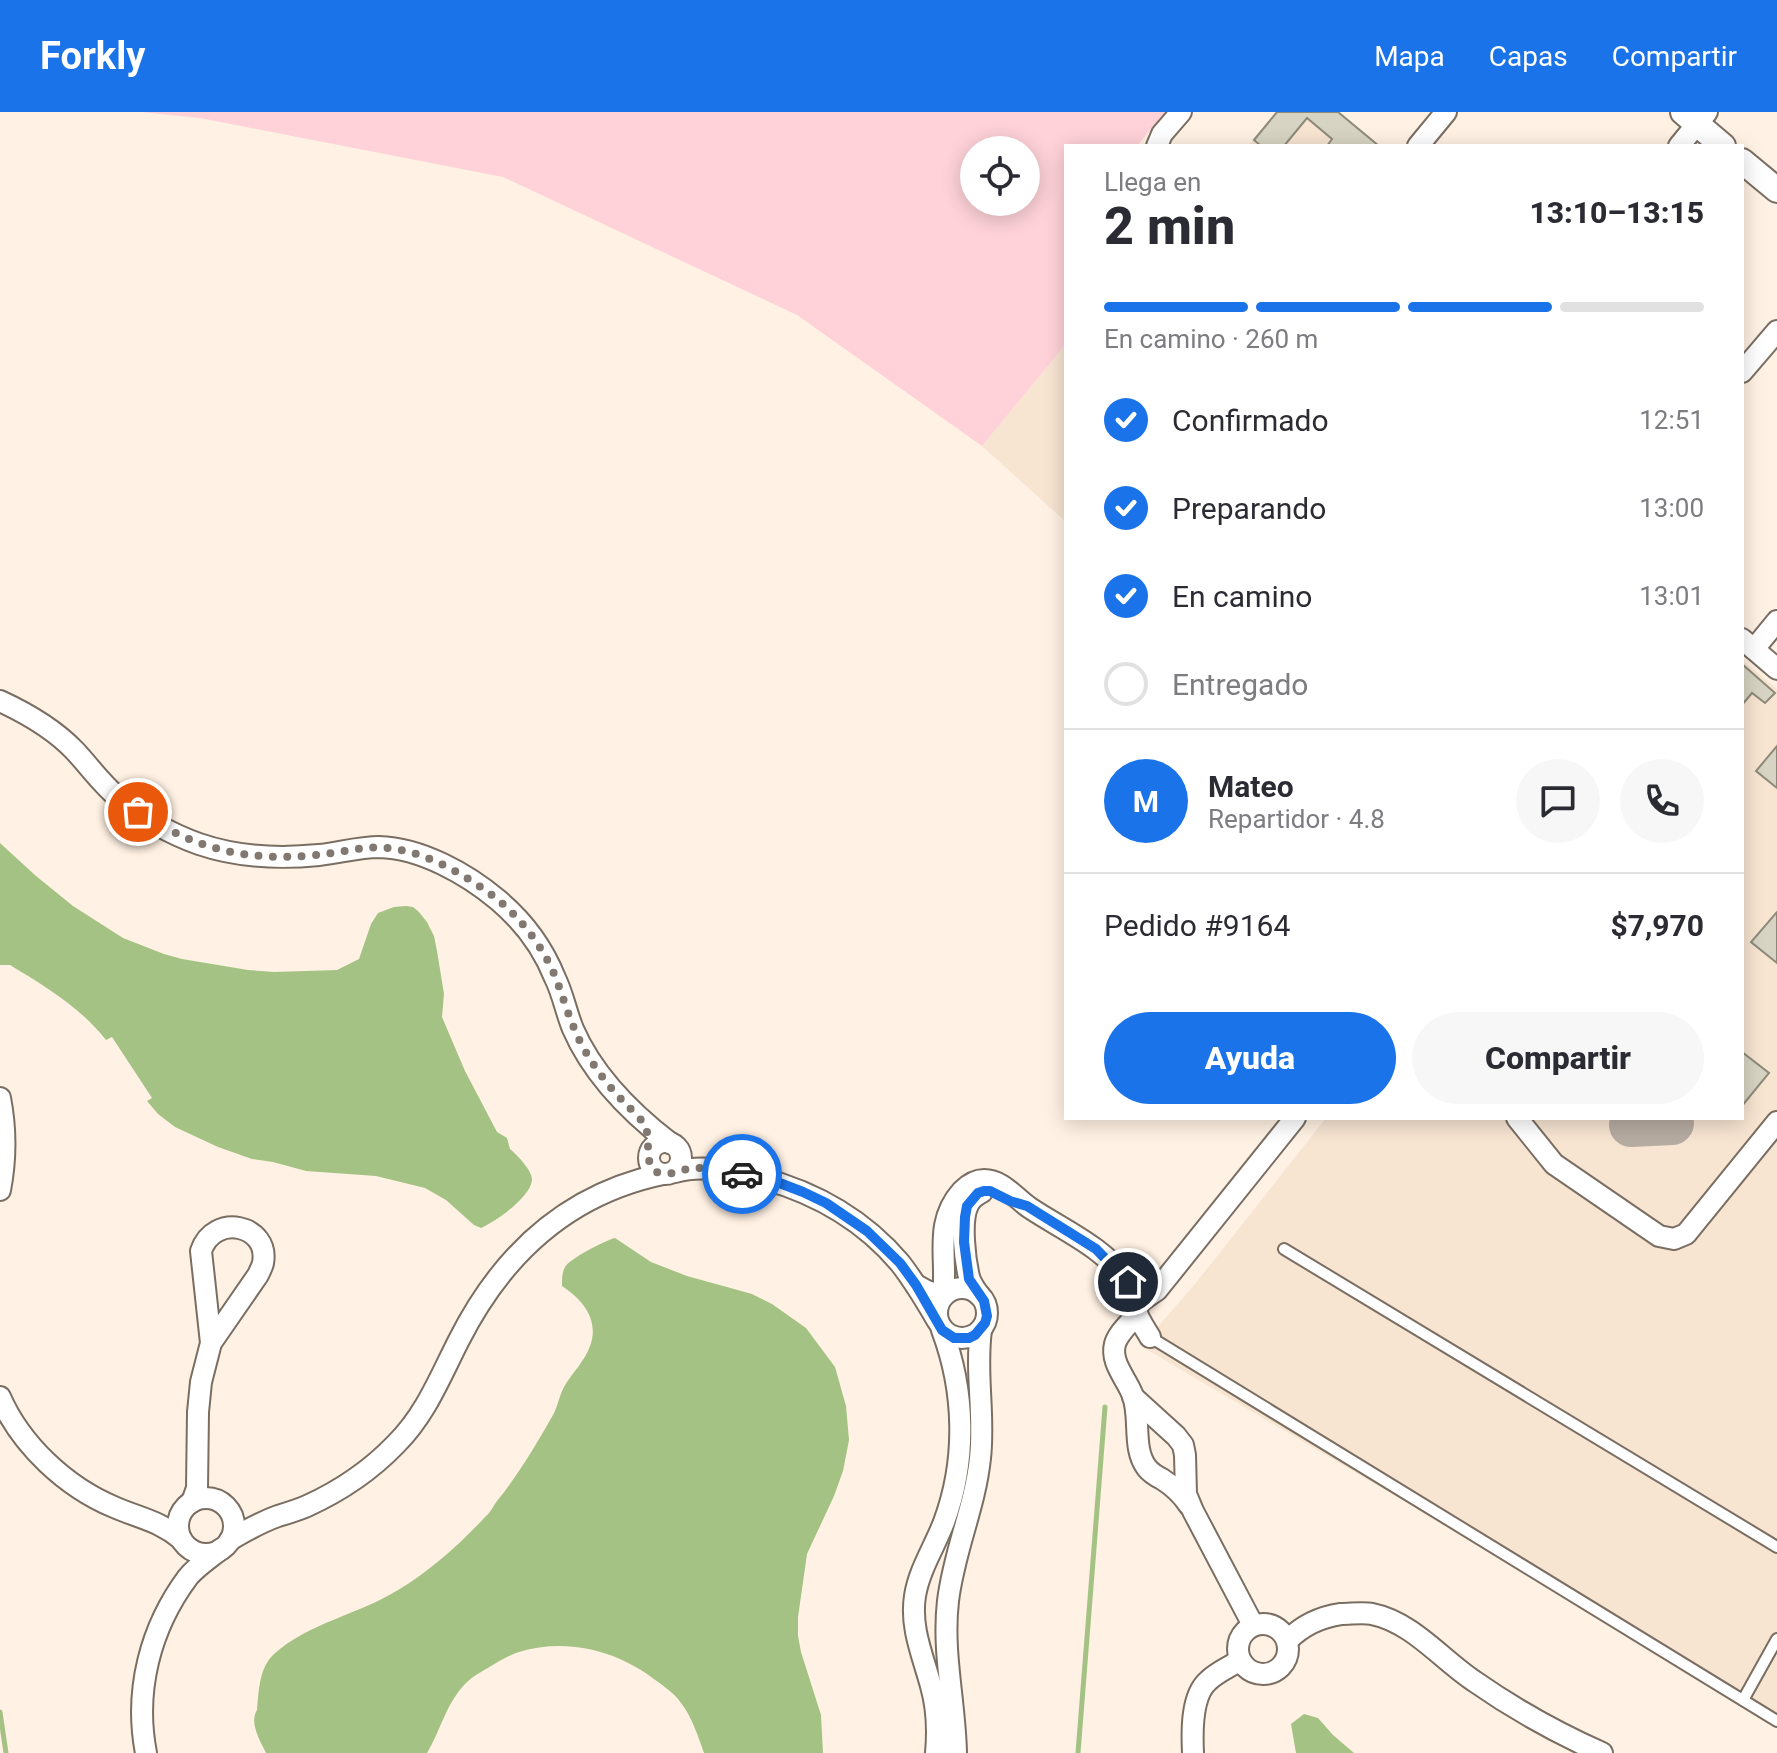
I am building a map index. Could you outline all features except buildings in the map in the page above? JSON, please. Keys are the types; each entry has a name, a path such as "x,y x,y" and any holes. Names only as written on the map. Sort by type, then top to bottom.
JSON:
{"street":[{"path":"1158,144 1162,134 1181,112"},
{"path":"1420,144 1446,112"},
{"path":"1680,144 1695,116 1721,144"},
{"path":"1744,163 1777,190"},
{"path":"1744,370 1777,331"},
{"path":"1776,625 1748,644 1777,669"},
{"path":"0,701 30,717 74,750 120,799 157,824 200,844 245,854 278,857 391,848 436,862 479,886 498,900 528,932 543,954 556,978 574,1031 588,1055 644,1123 664,1160"},
{"path":"0,1098 4,1170 0,1190"},
{"path":"1193,1511 1183,1496 1151,1473 1145,1465 1133,1397 1115,1358 1115,1345 1137,1309 1157,1290 1293,1120"},
{"path":"1519,1120 1554,1164 1659,1236 1674,1239 1686,1234 1777,1122"},
{"path":"189,1576 255,1526 322,1499 348,1484 399,1442 431,1398 460,1337 497,1277 545,1227 664,1160 777,1182 826,1203 867,1231 900,1263 916,1285 948,1344 960,1405 960,1453 952,1498 915,1596 915,1629 935,1705 936,1753"},
{"path":"981,1330 975,1335 954,1338 940,1325 939,1303 945,1283 943,1230 962,1191 976,1181 985,1180 1013,1192 1027,1206 1096,1249 1128,1282 1150,1337"},
{"path":"956,1753 956,1727 946,1646 948,1604 959,1544 977,1483 981,1427 978,1370 981,1330 987,1316 987,1308 969,1279 964,1242 965,1217 967,1206 978,1193 990,1191 1027,1206"},
{"path":"146,1753 141,1711 146,1669 162,1619 192,1566 178,1525 197,1488 201,1382 211,1343 263,1263 260,1244 245,1229 235,1226 213,1232 204,1241 201,1251 211,1343"},
{"path":"916,1285 943,1296 965,1288 979,1295"},
{"path":"0,1397 30,1442 68,1480 109,1505 168,1528 186,1544 206,1554 226,1545 233,1532 233,1523 198,1475"},
{"path":"1133,1397 1183,1445 1186,1494 1253,1625"},
{"path":"153,1521 175,1517 199,1499 220,1504 247,1517 277,1516"},
{"path":"926,1563 952,1575"},
{"path":"1288,1640 1300,1628 1326,1616 1371,1613 1404,1627 1471,1680 1532,1718 1564,1737 1602,1753"},
{"path":"1253,1625 1277,1627 1288,1640 1288,1657 1269,1674 1252,1672 1240,1660 1238,1644 1241,1636 1253,1625"},
{"path":"920,1649 946,1646"},
{"path":"1193,1753 1192,1734 1197,1699 1206,1682 1240,1660"}],"lane":[{"path":"1284,1249 1777,1547"},
{"path":"1150,1337 1777,1721"},
{"path":"1743,1700 1777,1639"}],"shaded area":[{"path":"141,112 1165,112 1139,144 1064,144 1064,346 982,446 797,315 503,177 200,118"},
{"path":"1276,112 1338,112 1377,144 1250,144"},
{"path":"1064,346 1064,520 982,446"},
{"path":"1744,662 1777,689 1777,1721 1141,1346 1196,1283 1324,1120 1744,1120"},
{"path":"0,843 73,906 123,938 182,959 248,970 337,970 359,959 378,913 394,907 413,907 427,922 434,936 444,994 442,1017 465,1071 497,1132 507,1138 510,1149 530,1172 532,1180 526,1194 503,1215 481,1228 446,1200 425,1188 376,1176 306,1171 252,1159 175,1127 147,1101 152,1098 112,1037 106,1040 74,1008 37,981 10,965 0,965"},
{"path":"615,1238 651,1262 687,1276 752,1294 772,1304 806,1328 835,1367 846,1406 849,1440 834,1496 807,1554 798,1617 801,1652 821,1715 823,1753 704,1753 685,1708 673,1694 643,1671 610,1655 556,1646 515,1653 469,1680 453,1699 427,1753 266,1753 254,1720 263,1673 274,1654 302,1634 410,1583 456,1546 488,1514 519,1470 590,1346 591,1319 576,1297 562,1286 564,1269 580,1255"},
{"path":"1304,1714 1318,1718 1354,1753 1296,1753 1291,1724"}],"waterway":[{"path":"1078,1753 1105,1407"},
{"path":"0,1712 6,1753"}],"taxiway":[{"path":"1631,1125 1672,1123"}],"way so far":[{"path":"138,812 178,835 224,851 291,857 375,847 391,848 409,852 456,872 498,900 515,916 543,954 556,978 574,1031 588,1055 602,1077 644,1123 648,1133 649,1161 654,1170 667,1174 703,1167 742,1174"}],"route":[{"path":"742,1174 777,1182 846,1214 900,1263 942,1330 954,1338 975,1335 981,1330 987,1316 984,1301 969,1279 964,1242 967,1206 978,1193 984,1191 1027,1206 1096,1249 1128,1282"}]}
